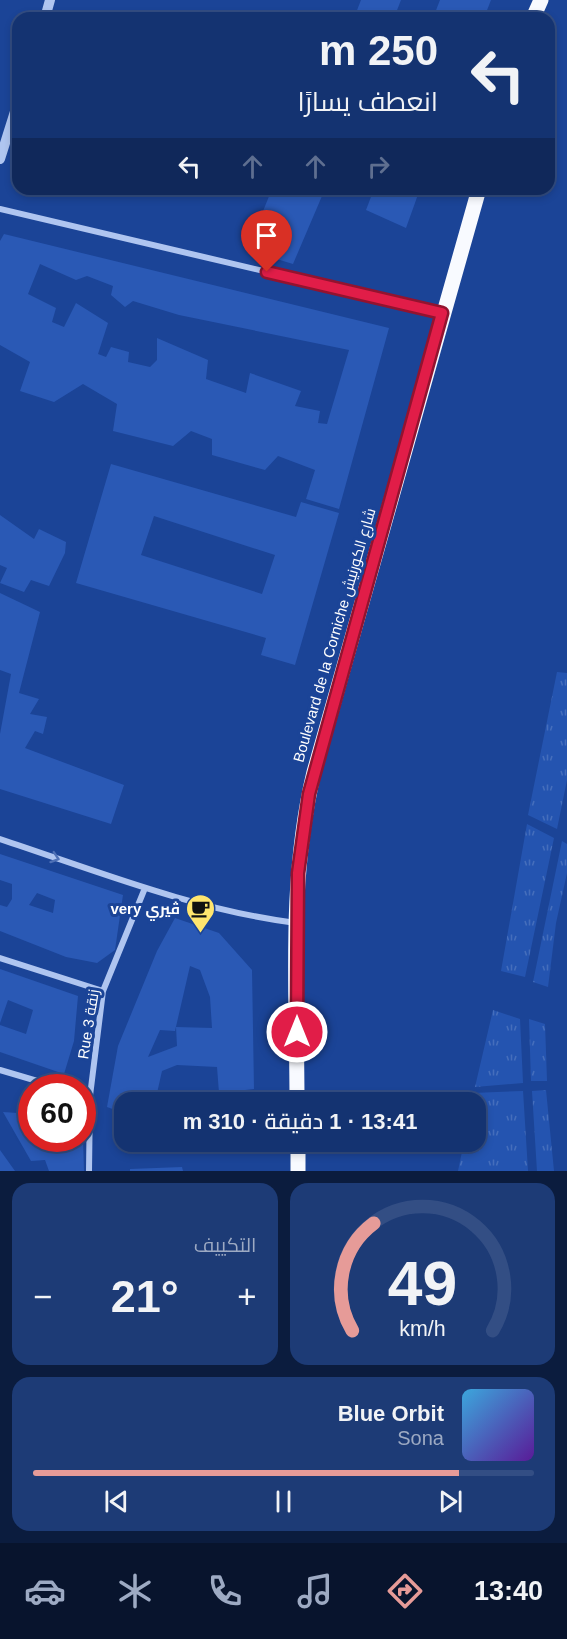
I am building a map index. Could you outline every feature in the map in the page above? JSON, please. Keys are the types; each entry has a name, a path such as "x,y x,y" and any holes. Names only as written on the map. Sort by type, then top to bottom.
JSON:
{"main road":[{"name":"Boulevard de la Corniche شارع الكورنيش","path":"297,1092 296,923 300,850 309,794 442,313 477,195"},
{"path":"298,1152 298,1171"}],"street":[{"path":"0,159 12,121"},
{"path":"0,209 442,313"},
{"path":"0,839 145,888 254,918 296,923"},
{"name":"Rue 3 زنقة","path":"89,1074 103,991 145,888"},
{"path":"0,958 103,991"},
{"path":"0,1070 18,1075"},
{"name":"Rue 3 زنقة","path":"88,1152 89,1171"}],"green space":[{"path":"557,672 567,673 567,780 557,829 528,815"},
{"path":"527,824 554,838 525,977 501,971"},
{"path":"562,841 567,844 567,873 556,923 548,987 533,982"},
{"path":"493,1010 520,1019 523,1083 475,1087"},
{"path":"529,1019 545,1024 547,1081 531,1081"},
{"path":"546,1090 554,1171 537,1171 532,1091"},
{"path":"523,1091 528,1171 458,1171 462,1152 486,1152 486,1092"}],"building":[{"path":"361,0 401,0 396,12 356,12"},
{"path":"440,0 491,0 486,12 435,12"},
{"path":"270,195 322,195 293,264 247,250"},
{"path":"372,195 418,195 406,228 366,210"},
{"path":"4,234 389,328 339,509 306,499 315,470 278,456 265,470 212,455 212,439 191,431 173,446 113,431 117,404 83,384 54,402 20,391 30,362 0,345 0,241","holes":["40,264 76,280 87,276 113,286 111,295 125,307 133,301 179,315 349,350 327,424 318,423 320,411 295,406 301,391 250,373 246,393 206,379 208,360 157,338 157,360 150,367 128,362 129,352 111,347 106,357 98,354 108,323 76,303 64,327 52,322 56,308 28,294"]},
{"path":"111,464 296,517 301,502 339,513 295,665 261,655 266,638 76,583","holes":["154,516 275,555 262,594 141,555"]},
{"path":"0,515 34,539 39,529 66,542 65,553 49,586 31,580 24,592 0,583 7,568 0,565"},
{"path":"0,593 40,612 19,693 39,699 30,714 47,717 43,734 35,731 25,748 124,785 111,824 0,789 0,734 11,674 0,670"},
{"path":"0,854 123,895 115,950 97,963 66,957 0,931 0,905 7,907 12,899 12,884 0,880","holes":["37,893 55,900 53,913 29,905"]},
{"path":"175,918 219,933 252,970 254,1089 219,1092 217,1067 177,1065 162,1071 157,1092 114,1092 114,1109 107,1107 118,1046 157,951","holes":["190,966 200,970 210,997 212,1028 176,1027 177,1046 148,1057 160,1030 175,1031"]},
{"path":"0,969 78,996 74,1041 64,1074 0,1052 0,1025 26,1034 33,1010 8,1000 0,1023"},
{"path":"3,1112 18,1113 18,1138"},
{"path":"0,1150 15,1171 0,1171"},
{"path":"26,1152 83,1152 84,1171 49,1171 45,1160 31,1161"},
{"path":"182,1167 183,1171 130,1171 130,1169"}],"place":[{"name":"very ڤيري","path":"201,934"}],"route":[{"path":"267,272 442,313 309,794 301,834 298,873 297,1032"}]}
